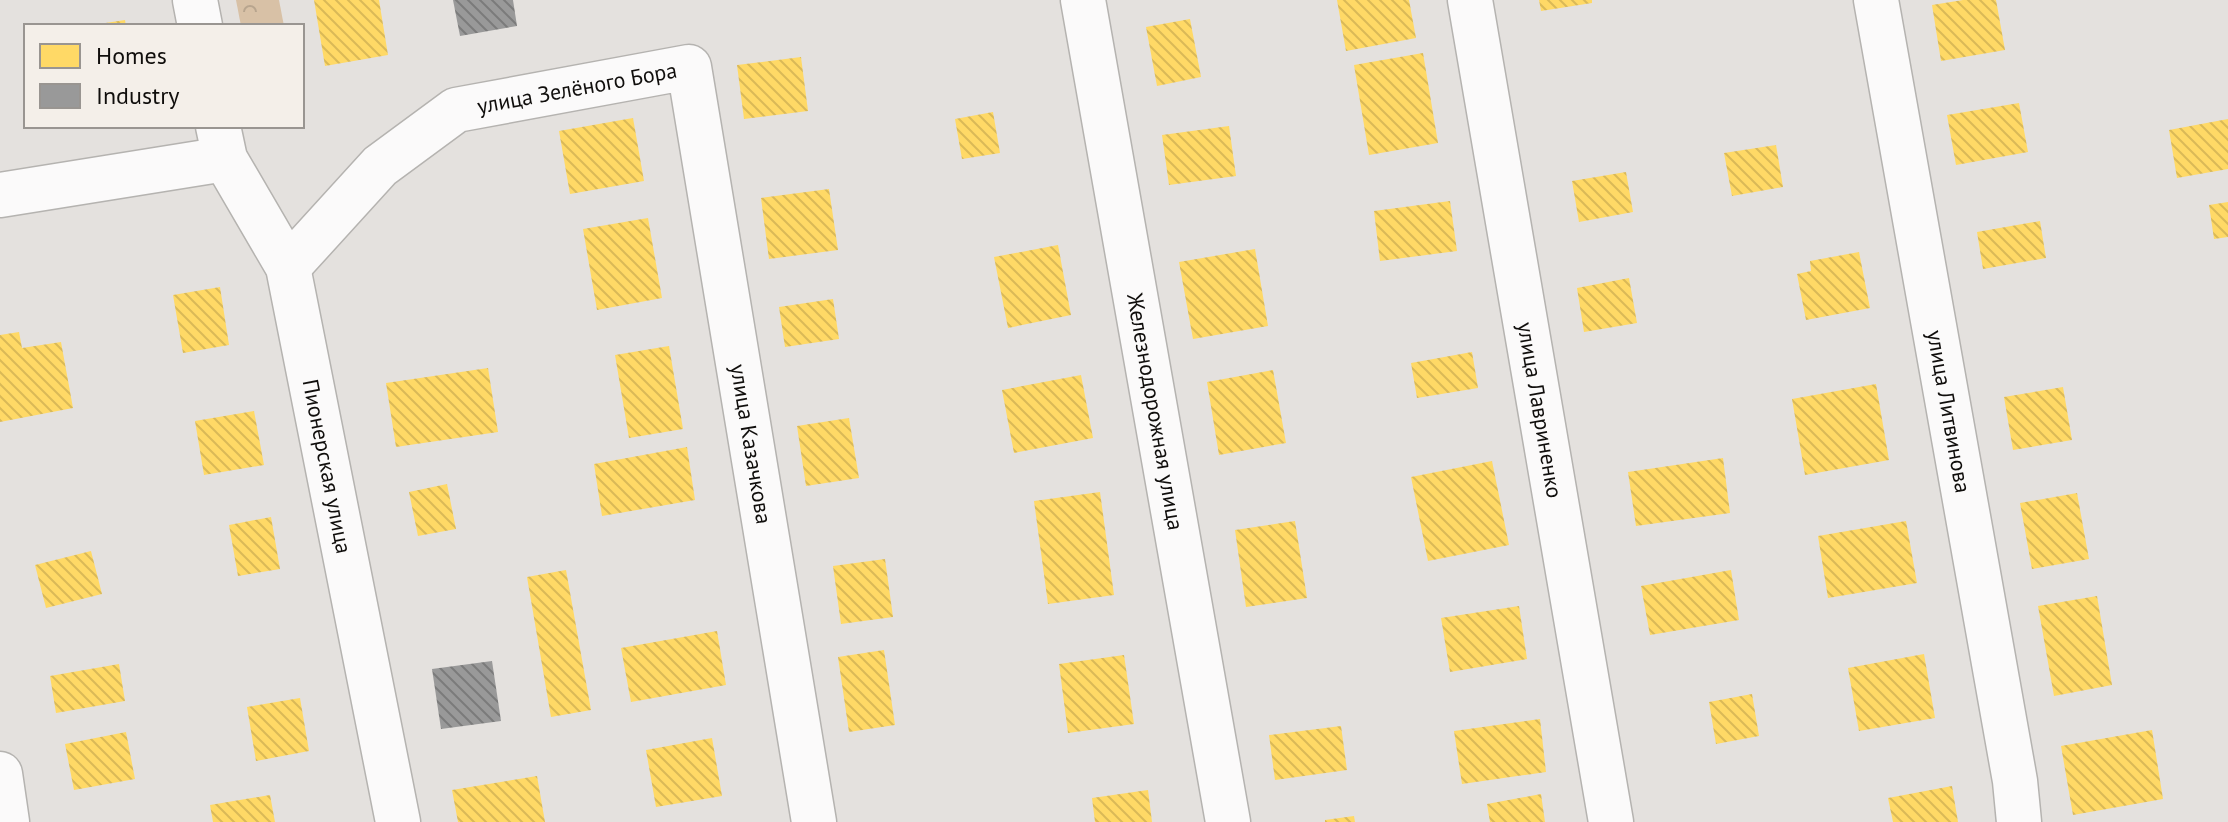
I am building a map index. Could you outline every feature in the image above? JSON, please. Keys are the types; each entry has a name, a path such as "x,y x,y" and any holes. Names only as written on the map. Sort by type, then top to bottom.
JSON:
{"street":[{"path":"195,0 200,24"},
{"name":"Железнодорожная улица","path":"1083,0 1228,822"},
{"name":"улица Лавриненко","path":"1470,0 1611,822"},
{"name":"улица Литвинова","path":"1876,0 2015,781 2019,822"},
{"name":"улица Зелёного Бора","path":"288,267 380,166 456,110 689,67"},
{"name":"улица Казачкова","path":"689,67 814,822"},
{"path":"0,195 222,143"},
{"name":"Пионерская улица","path":"222,143 288,267 398,822"},
{"path":"0,774 7,822"}],"green space":[{"path":"236,0 279,0 284,24 241,24"}],"building: Homes":[{"path":"314,0 379,0 388,55 325,66"},
{"path":"1337,0 1409,0 1416,38 1346,51"},
{"path":"1539,0 1592,0 1592,3 1541,11"},
{"path":"1963,0 1996,0 2005,50 1941,61 1932,5"},
{"path":"1190,19 1201,77 1157,86 1146,27"},
{"path":"125,20 126,24 99,24"},
{"path":"1423,53 1438,143 1369,155 1354,65"},
{"path":"801,57 808,111 744,119 737,65"},
{"path":"2019,103 2028,152 1956,165 1947,115"},
{"path":"993,112 1000,153 962,159 955,119"},
{"path":"633,118 644,181 570,194 559,131"},
{"path":"2228,119 2228,169 2177,178 2169,130"},
{"path":"1229,126 1236,176 1169,185 1162,135"},
{"path":"1776,145 1783,187 1732,196 1724,153"},
{"path":"1626,172 1633,212 1579,222 1572,181"},
{"path":"829,189 838,250 769,259 761,198"},
{"path":"1450,201 1457,251 1380,261 1374,211"},
{"path":"2228,202 2228,237 2214,239 2209,205"},
{"path":"648,218 662,298 597,310 583,229"},
{"path":"2040,221 2046,258 1983,269 1977,232"},
{"path":"1058,245 1071,315 1008,328 994,257"},
{"path":"1255,249 1268,326 1193,339 1179,262"},
{"path":"1859,252 1870,308 1806,320 1797,274 1811,271 1810,261"},
{"path":"1629,278 1637,323 1584,332 1577,288"},
{"path":"220,287 229,345 183,353 173,295"},
{"path":"833,299 839,339 785,347 779,307"},
{"path":"19,332 22,348 61,342 73,408 0,422 0,335"},
{"path":"669,346 683,429 629,438 615,355"},
{"path":"1472,352 1478,388 1417,398 1411,363"},
{"path":"488,368 498,432 396,447 386,383"},
{"path":"1273,370 1286,443 1219,455 1207,382"},
{"path":"1081,375 1093,438 1014,453 1002,390"},
{"path":"1876,384 1889,460 1805,475 1792,399"},
{"path":"2063,387 2072,440 2013,450 2004,397"},
{"path":"254,411 264,465 204,475 195,421"},
{"path":"849,418 859,478 806,486 797,426"},
{"path":"687,447 695,500 602,516 594,464"},
{"path":"1723,458 1730,513 1636,526 1628,472"},
{"path":"1492,461 1509,545 1428,561 1411,477"},
{"path":"447,484 456,529 418,536 409,492"},
{"path":"1100,492 1114,595 1048,604 1034,501"},
{"path":"2077,493 2089,559 2032,569 2020,503"},
{"path":"271,517 280,569 238,576 229,525"},
{"path":"1295,521 1307,598 1246,607 1235,530"},
{"path":"1906,521 1917,583 1828,598 1818,536"},
{"path":"91,551 102,594 46,608 35,565"},
{"path":"885,559 893,617 841,624 833,566"},
{"path":"566,570 591,710 551,717 527,577"},
{"path":"1731,570 1739,620 1650,635 1641,586"},
{"path":"2097,596 2112,685 2054,696 2038,606"},
{"path":"1519,606 1527,659 1450,672 1441,618"},
{"path":"717,631 726,685 631,702 621,648"},
{"path":"884,650 895,725 849,732 838,657"},
{"path":"1924,654 1935,718 1859,731 1848,668"},
{"path":"1124,655 1134,724 1068,733 1059,664"},
{"path":"119,664 125,701 56,713 50,676"},
{"path":"1752,694 1759,736 1716,744 1709,702"},
{"path":"300,698 309,751 256,761 247,707"},
{"path":"1540,719 1546,772 1462,784 1454,731"},
{"path":"1341,726 1347,770 1275,780 1269,735"},
{"path":"2152,730 2163,799 2073,815 2061,746"},
{"path":"126,732 135,779 74,790 65,744"},
{"path":"712,738 722,796 656,807 646,750"},
{"path":"537,776 545,822 458,822 452,790"},
{"path":"1952,786 1958,822 1893,822 1888,798"},
{"path":"1148,790 1152,822 1095,822 1092,798"},
{"path":"1541,794 1545,822 1490,822 1487,804"},
{"path":"270,795 275,822 213,822 210,805"},
{"path":"1354,816 1355,822 1325,822 1325,820"}],"building: Industry":[{"path":"453,0 513,0 517,26 460,36"},
{"path":"492,661 501,721 441,729 432,669"}]}
